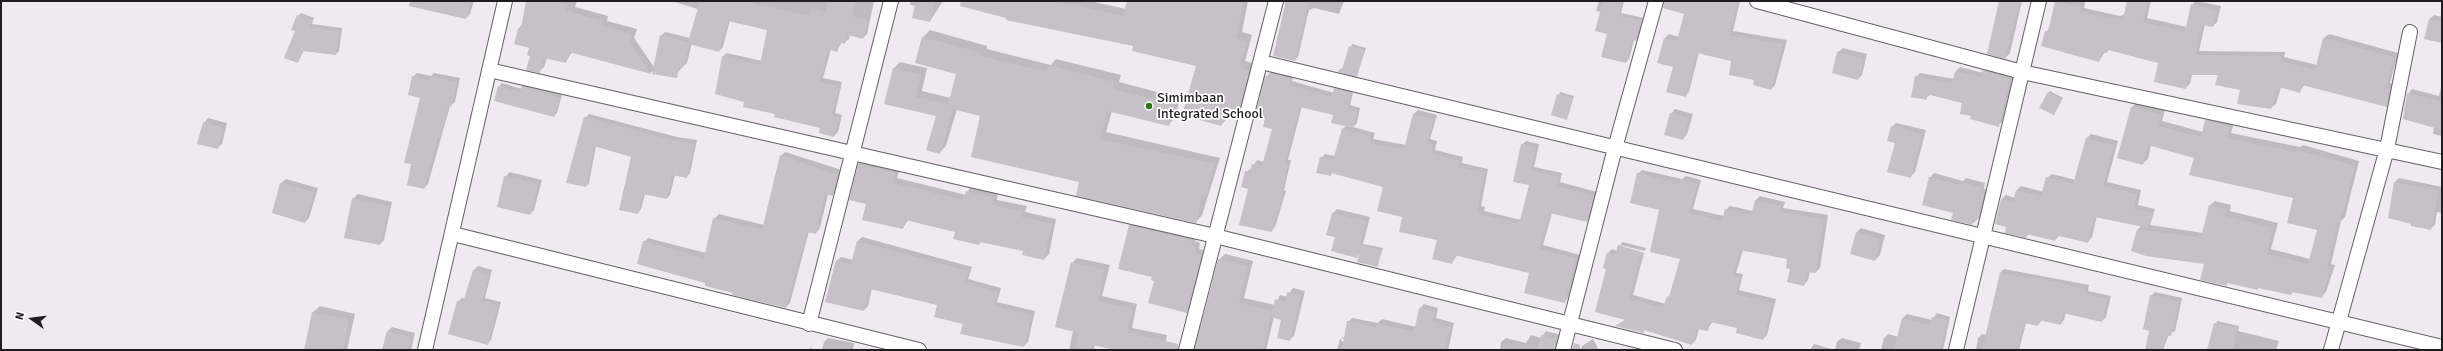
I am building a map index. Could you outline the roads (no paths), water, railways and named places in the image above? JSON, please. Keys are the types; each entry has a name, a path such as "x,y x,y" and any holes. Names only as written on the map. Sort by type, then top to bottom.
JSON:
{"street":[{"path":"425,350 453,234 505,1"},
{"path":"809,324 891,1"},
{"path":"1186,350 1276,1"},
{"path":"1563,350 1615,148 1656,1"},
{"path":"1757,1 2022,72 2442,162"},
{"path":"1956,350 2039,1"},
{"path":"2331,350 2387,149 2410,32"},
{"path":"1261,62 2442,346"},
{"path":"489,70 1215,236 1675,350"},
{"path":"453,234 809,324 919,350"}],"place":[{"name":"Simimbaan Integrated School","path":"1149,106"}]}
